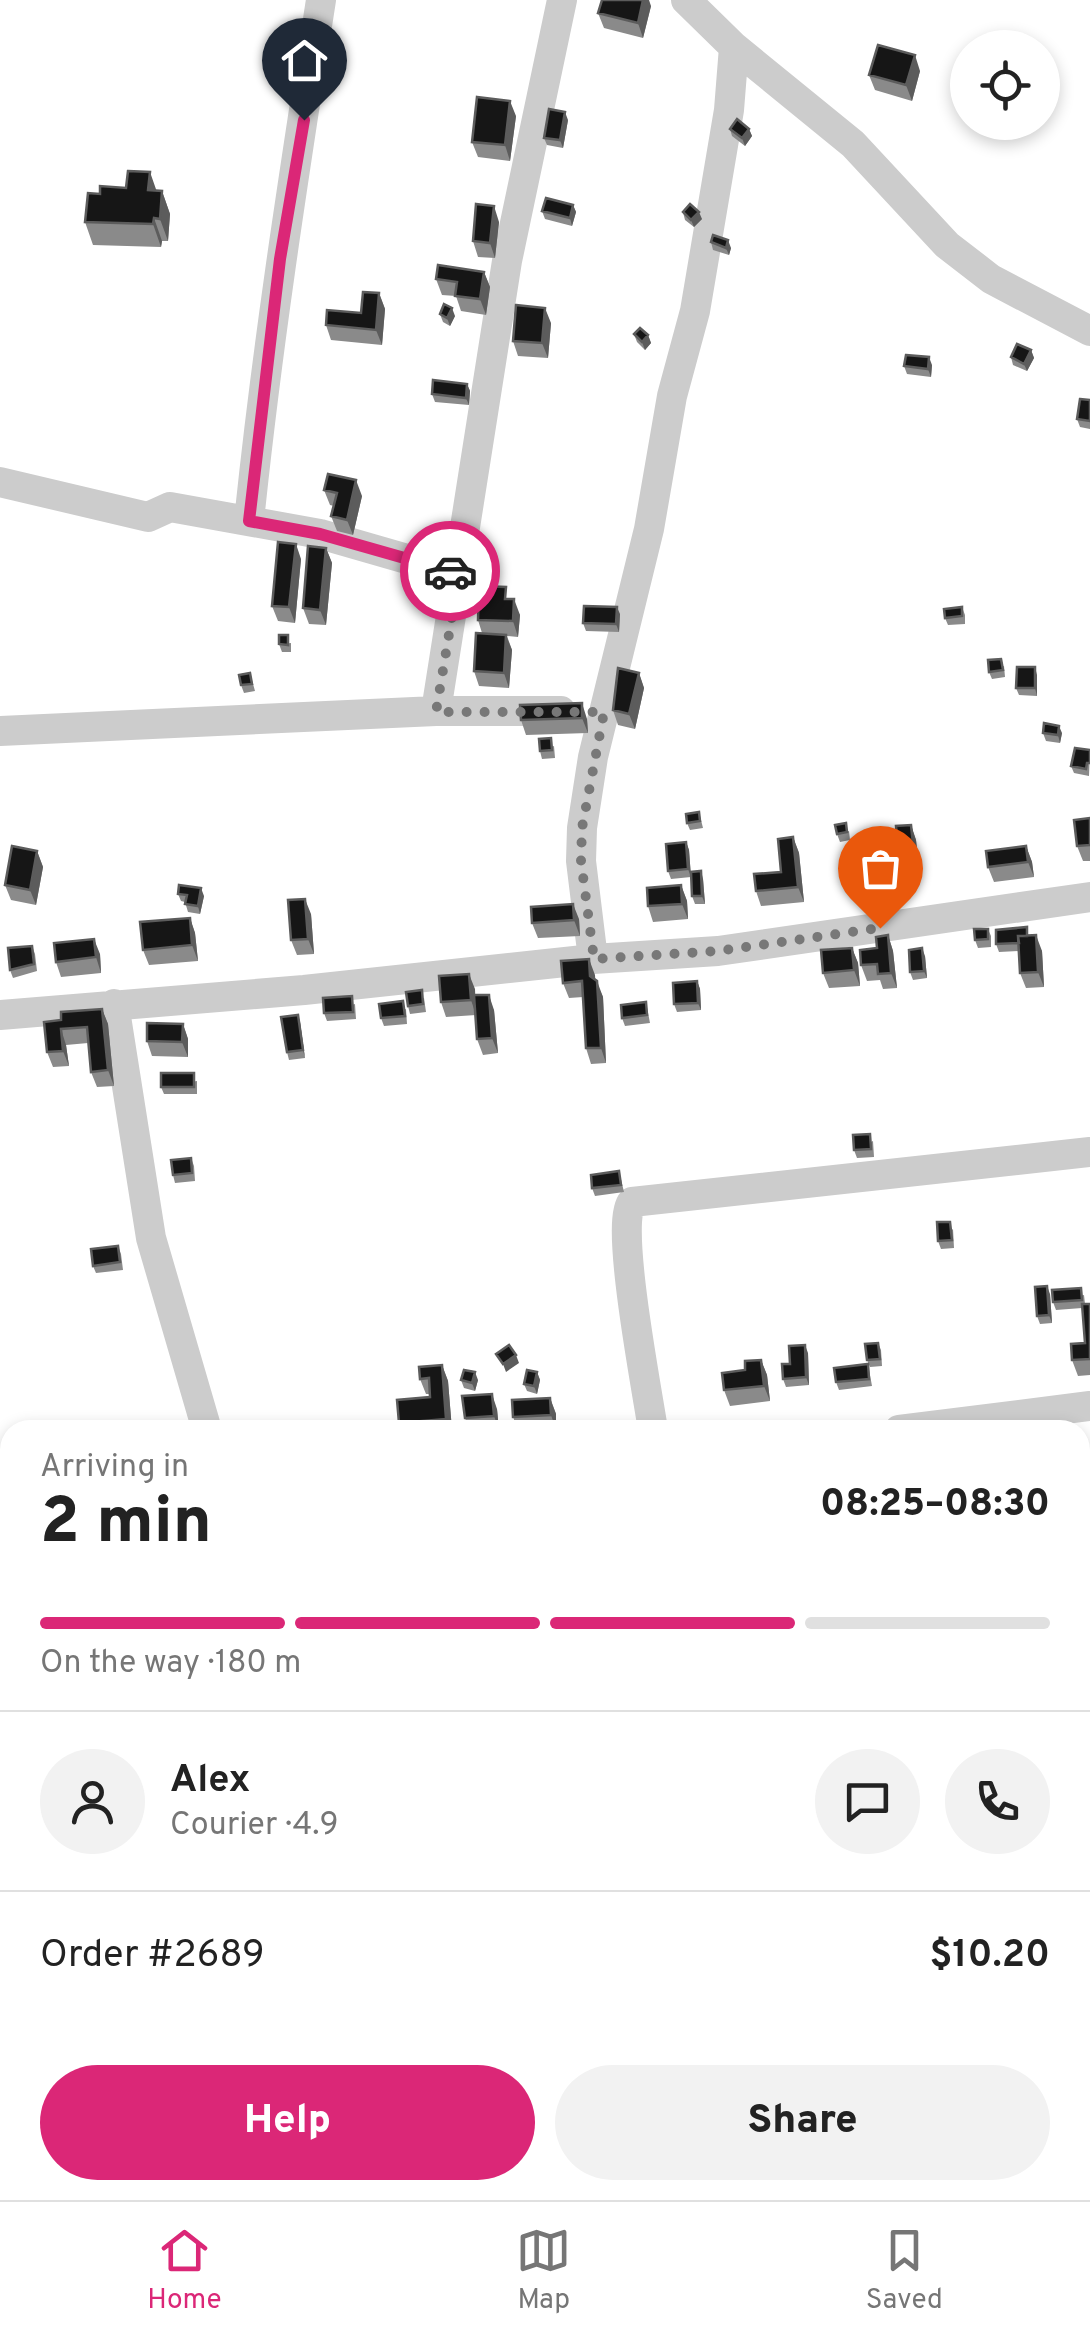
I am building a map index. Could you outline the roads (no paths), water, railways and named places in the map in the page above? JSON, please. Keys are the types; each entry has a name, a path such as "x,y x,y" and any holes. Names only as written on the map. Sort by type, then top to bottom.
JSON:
{"street":[{"path":"249,521 280,259 298,170 321,0"},
{"path":"436,712 507,260 562,0"},
{"path":"686,0 734,47 853,144 962,256 990,279 1090,331"},
{"path":"594,959 581,861 582,828 604,712 648,529 672,396 695,311 729,110 734,47"},
{"path":"0,482 148,517 170,507 320,534 459,574"},
{"path":"0,731 436,712 604,712"},
{"path":"0,1015 304,990 594,959 718,951 1090,898"},
{"path":"114,1004 151,1238 204,1420"},
{"path":"651,1420 630,1281 625,1218 632,1202 1090,1152"},
{"path":"979,1420 1090,1406"}]}
